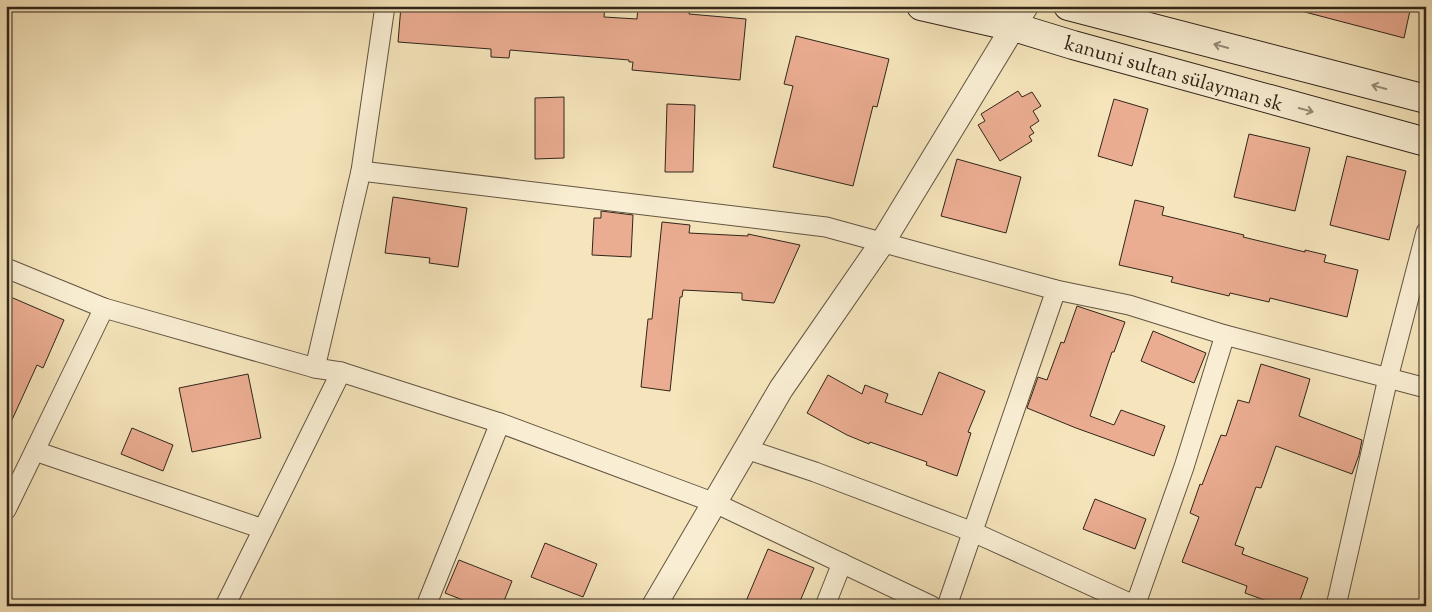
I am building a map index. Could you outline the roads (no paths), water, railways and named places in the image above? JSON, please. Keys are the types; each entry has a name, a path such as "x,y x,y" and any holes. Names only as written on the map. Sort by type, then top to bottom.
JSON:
{"main road":[{"name":"kanuni sultan sülayman sk","path":"922,6 1020,16 1073,45 1426,142"},
{"path":"1068,6 1426,100"}],"street":[{"path":"315,368 362,171 385,6"},
{"path":"654,606 781,389 882,243 1020,16"},
{"path":"362,171 826,227 1056,290 1129,305 1225,335 1426,388"},
{"path":"1336,606 1388,378 1426,232"},
{"path":"6,268 104,308 315,368 341,372 500,422 715,503 932,606"},
{"path":"947,606 1056,290"},
{"path":"6,510 104,308"},
{"path":"746,450 815,472 972,532 1135,606 1184,467 1225,335"},
{"path":"225,606 341,372"},
{"path":"426,606 500,422"},
{"path":"35,451 263,529"},
{"path":"825,606 842,563"}]}
